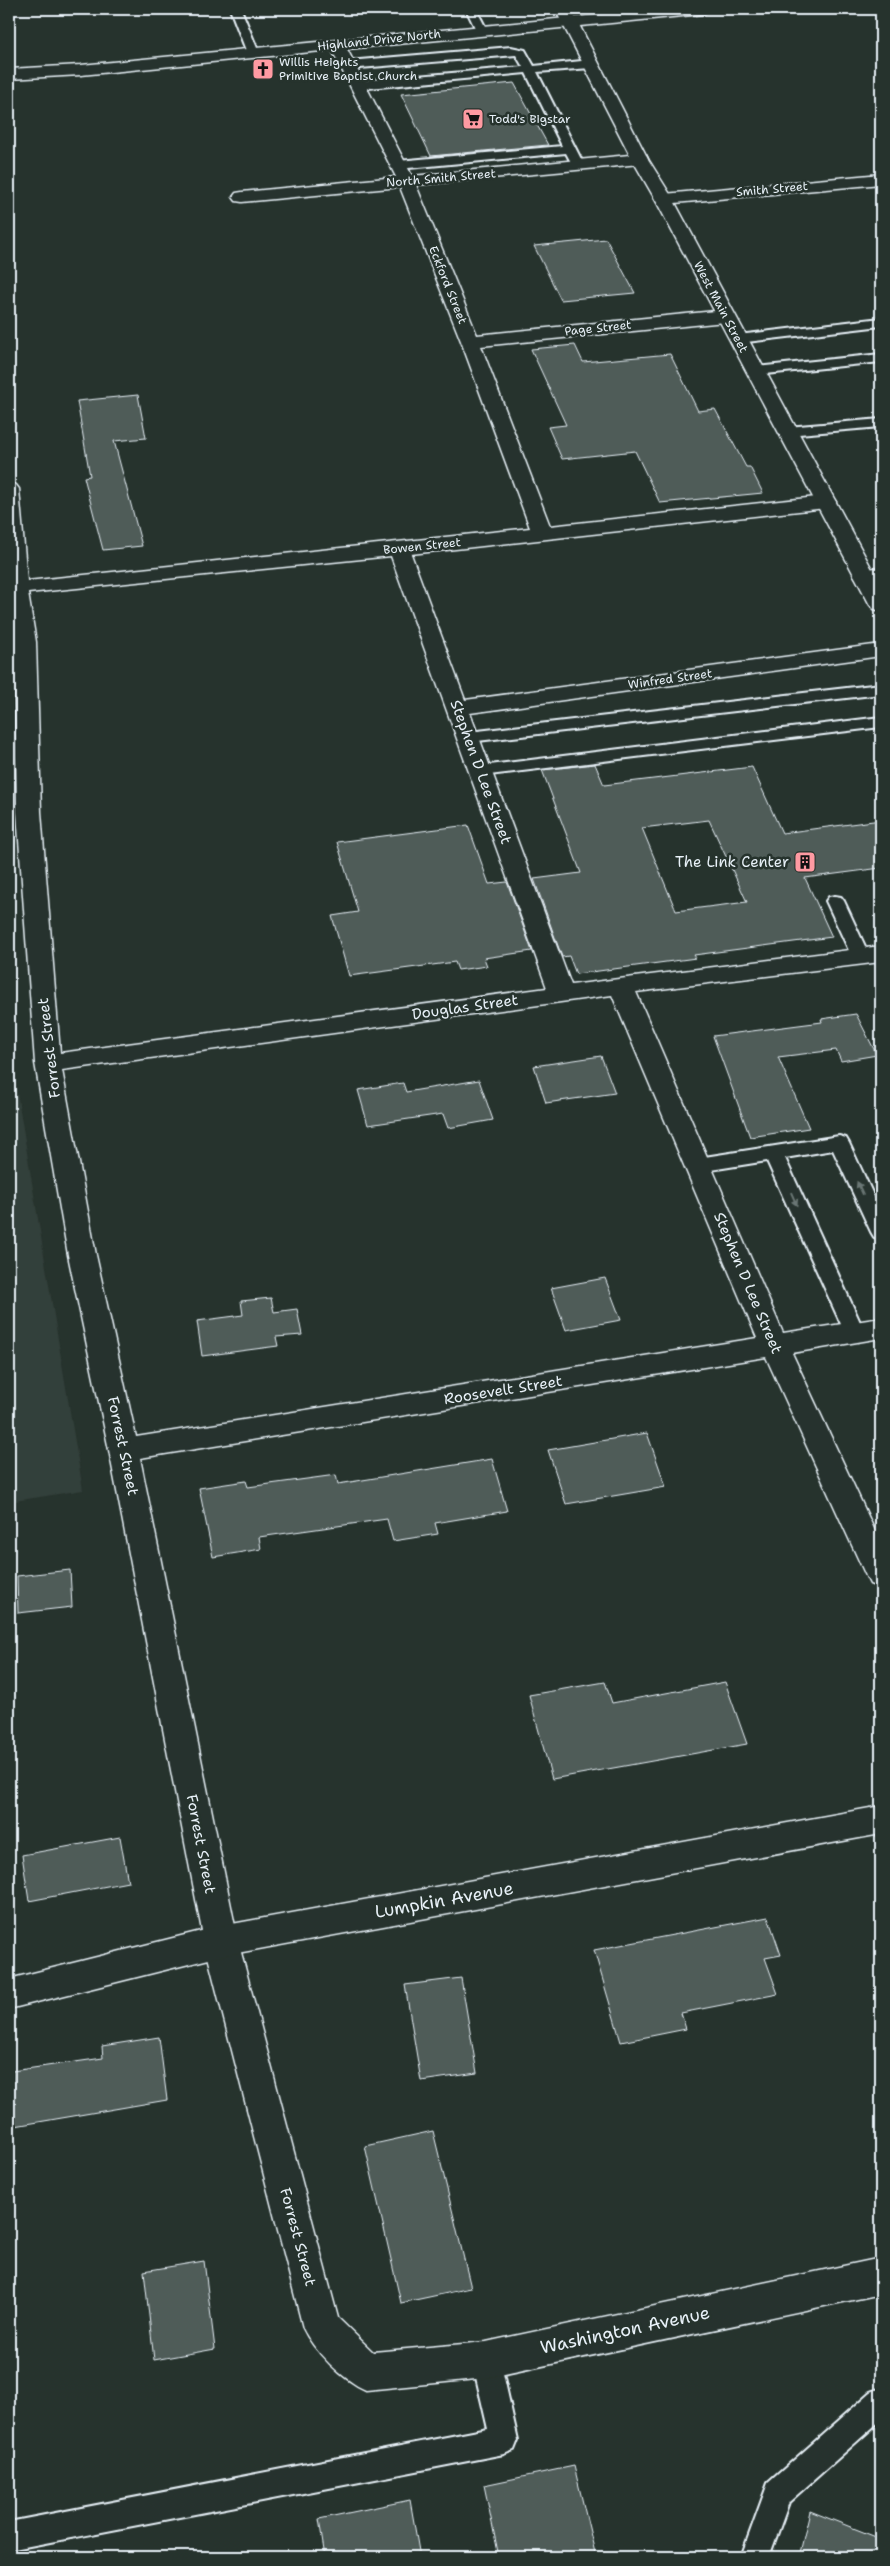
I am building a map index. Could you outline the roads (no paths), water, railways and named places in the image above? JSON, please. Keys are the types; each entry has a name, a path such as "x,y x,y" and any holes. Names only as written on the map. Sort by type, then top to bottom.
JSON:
{"street":[{"name":"Highland Drive North","path":"9,74 82,70 481,30 566,15 703,9"},
{"name":"West Main Street","path":"566,15 640,159 664,199 787,431 826,502 872,574 881,605"},
{"name":"Eckford Street","path":"337,44 402,173 470,341 542,532"},
{"name":"North Smith Street","path":"242,197 402,173 578,165 640,159"},
{"name":"Smith Street","path":"664,199 881,179"},
{"name":"Page Street","path":"470,341 725,316"},
{"name":"Forrest Street","path":"9,489 25,642 19,813 48,1063 82,1255 124,1450 221,1942 322,2328 366,2372"},
{"name":"Bowen Street","path":"18,588 399,549 826,502"},
{"name":"Stephen D Lee Street","path":"399,549 562,994"},
{"name":"Winfred Street","path":"458,708 881,650"},
{"name":"Douglas Street","path":"48,1063 621,986 871,956"},
{"name":"Stephen D Lee Street","path":"621,986 776,1347 881,1576"},
{"name":"Roosevelt Street","path":"124,1450 868,1331"},
{"name":"Lumpkin Avenue","path":"9,1994 221,1942 881,1820"},
{"name":"Washington Avenue","path":"366,2372 486,2360 881,2276"}],"lane":[{"path":"235,9 253,53"},
{"path":"471,9 481,30"},
{"path":"348,65 511,50 521,52 578,165"},
{"path":"358,85 591,64"},
{"path":"402,173 570,149"},
{"path":"738,339 881,322"},
{"path":"755,371 881,358"},
{"path":"787,431 881,423"},
{"path":"469,737 881,689"},
{"path":"481,771 881,722"},
{"path":"835,901 871,956"},
{"path":"698,1165 839,1143 881,1232"},
{"path":"774,1154 868,1331"},
{"path":"9,2536 504,2440 486,2360"},
{"path":"755,2557 778,2493 881,2402"}],"place":[{"name":"Willis Heights Primitive Baptist Church","path":"263,69"},
{"name":"Todd's Bigstar","path":"473,119"},
{"name":"The Link Center","path":"805,862"}]}
